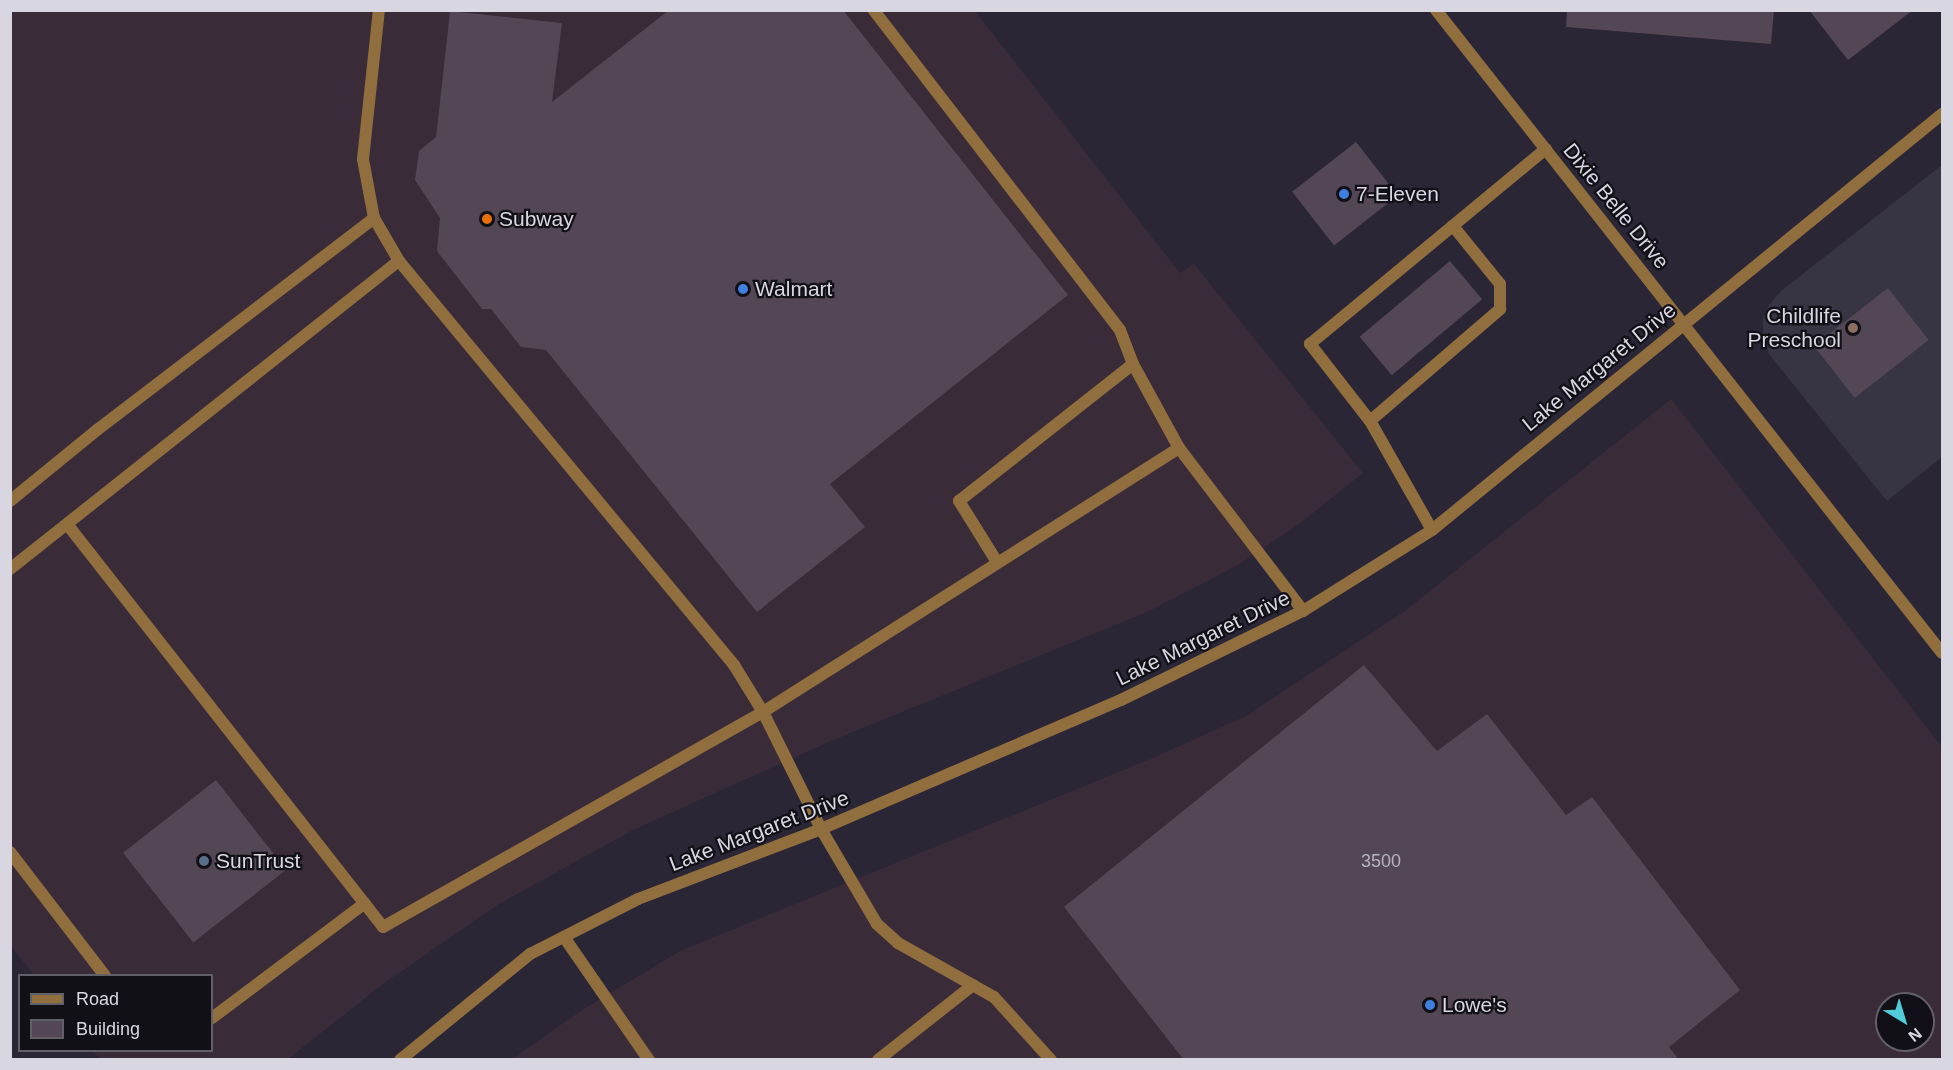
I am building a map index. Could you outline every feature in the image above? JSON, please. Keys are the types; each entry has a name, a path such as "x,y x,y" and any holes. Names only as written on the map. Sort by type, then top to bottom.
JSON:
{"street":[{"path":"379,10 363,159 374,218 399,261 734,665 763,712 821,829 877,924 898,943 994,997 1051,1059"},
{"path":"874,10 1120,330 1133,364 1179,448 1303,611"},
{"name":"Dixie Belle Drive","path":"1436,10 1684,322 1942,653"},
{"name":"Lake Margaret Drive","path":"400,1059 530,954 638,899 821,829 1121,700 1303,611 1432,530 1684,322 1942,114"},
{"path":"1432,530 1370,421 1310,344 1546,149"},
{"path":"10,501 97,430 374,218"},
{"path":"1370,421 1500,309 1500,284 1453,226"},
{"path":"10,569 399,261"},
{"path":"997,562 959,501 1133,364"},
{"path":"67,524 383,927 763,712 1179,448"},
{"path":"10,852 104,974"},
{"path":"213,1017 364,903"},
{"path":"564,937 649,1059"},
{"path":"878,1059 973,985"}],"shaded area":[{"path":"11,11 975,11 1180,273 1194,264 1363,473 1299,524 1238,565 1147,612 831,741 633,830 499,904 383,984 288,1059 100,1059 94,1052 213,1052 213,974 33,974 11,946"},
{"name":"Childlife Preschool","path":"1942,165 1942,457 1887,501 1769,354 1763,336 1763,319 1769,305 1781,291"},
{"path":"1671,399 1942,747 1942,1059 511,1060 582,1010 680,951 1153,758 1246,716 1406,610"}],"building":[{"path":"669,10 843,10 1068,295 830,484 865,527 757,612 546,350 521,347 491,309 482,309 437,251 440,218 415,180 419,151 436,137 450,11 562,23 552,102"},
{"path":"1567,10 1774,10 1771,44 1566,27"},
{"path":"1809,10 1913,10 1848,60"},
{"name":"7-Eleven","path":"1356,142 1398,196 1334,245 1292,192"},
{"name":"7-Eleven","path":"1450,261 1482,299 1392,375 1360,337"},
{"path":"1888,288 1929,340 1855,398 1814,346"},
{"path":"1364,665 1437,751 1487,714 1566,815 1592,797 1740,990 1669,1047 1679,1060 1184,1060 1064,907"},
{"name":"SunTrust","path":"216,780 286,870 193,942 123,853"}],"place":[{"name":"7-Eleven","path":"1344,194"},
{"name":"Subway","path":"487,219"},
{"name":"Walmart","path":"743,289"},
{"name":"Childlife Preschool","path":"1853,328"},
{"name":"SunTrust","path":"204,861"},
{"name":"Lowe's","path":"1430,1005"}]}
